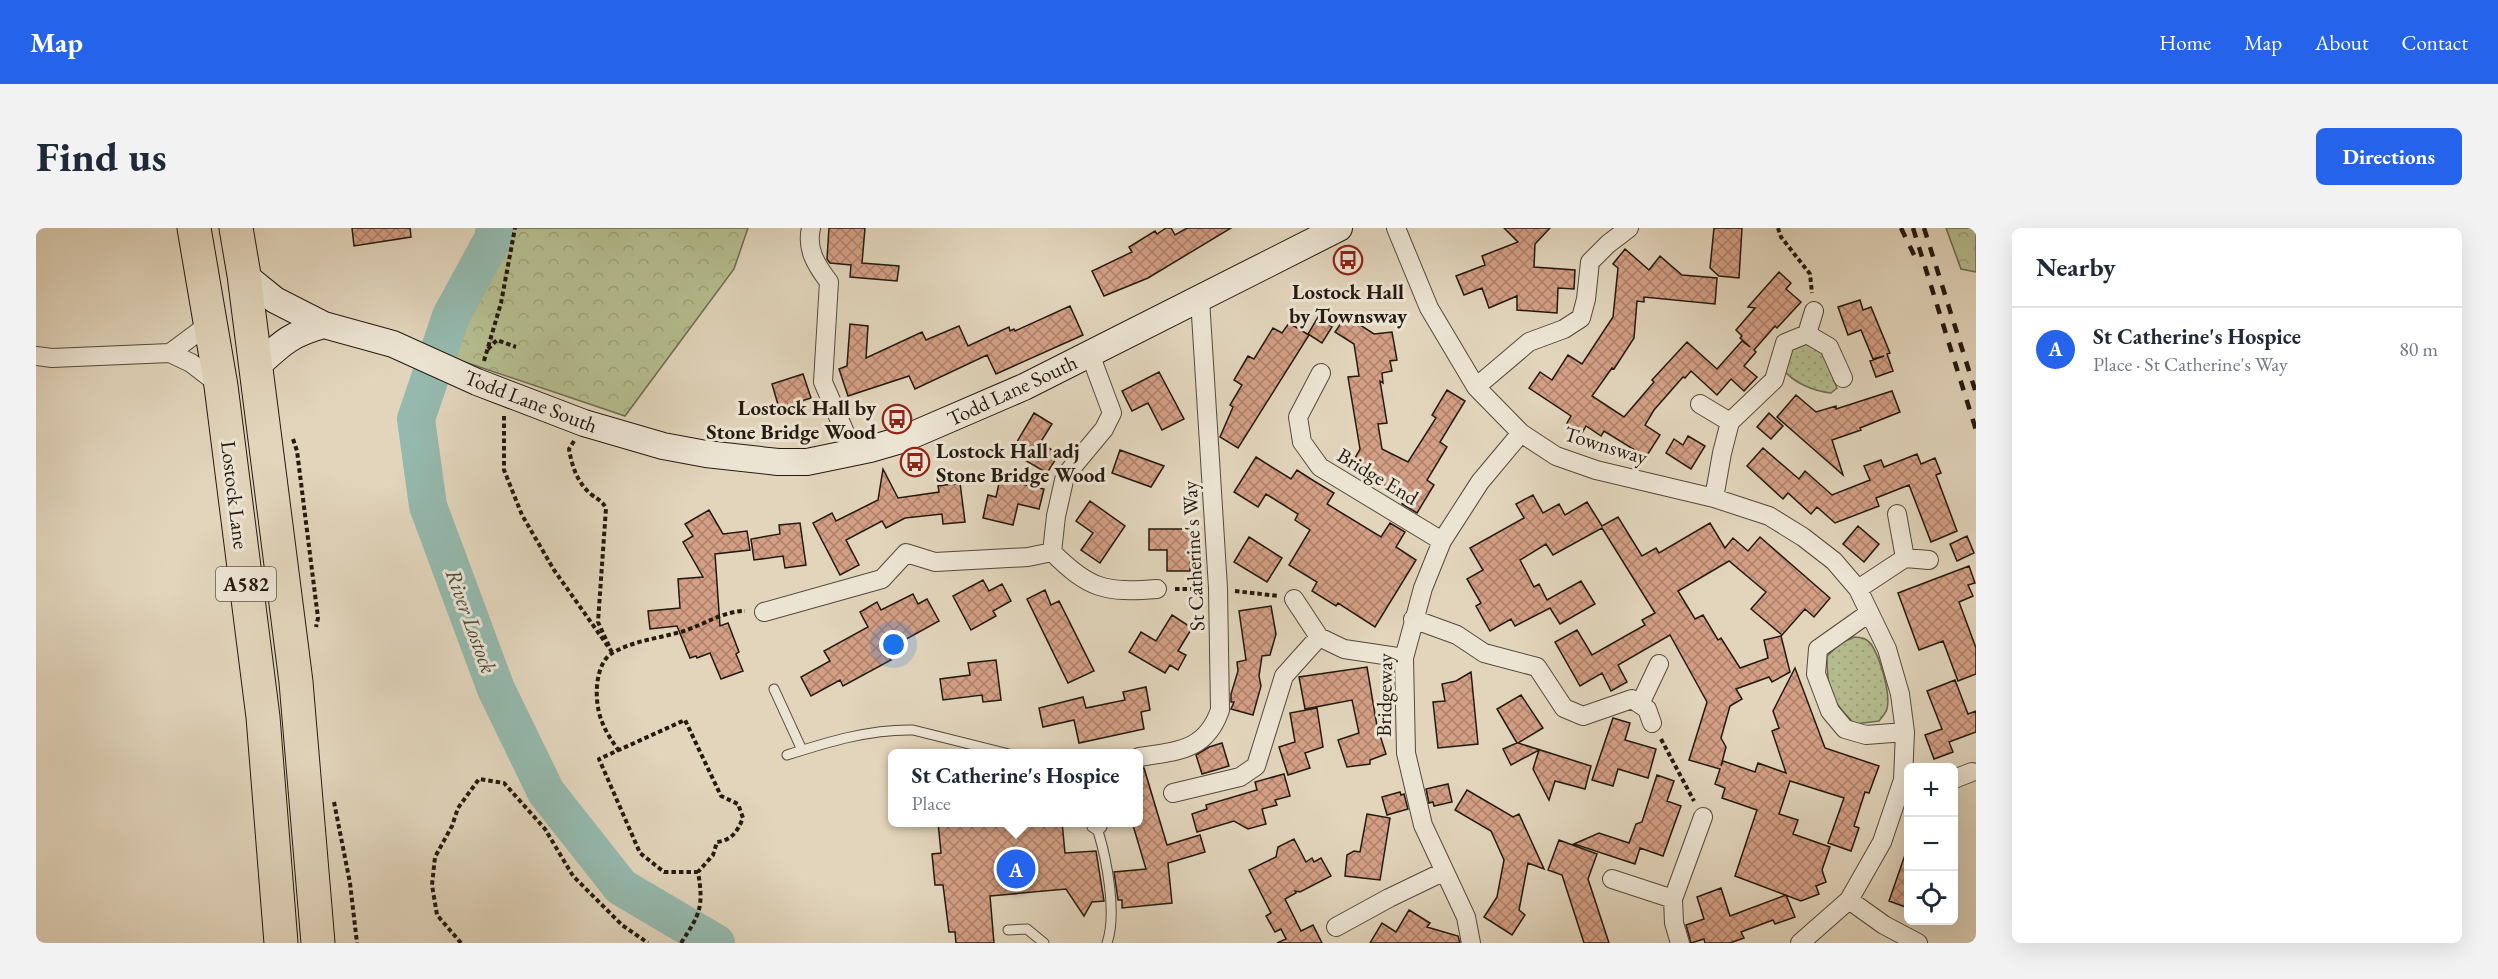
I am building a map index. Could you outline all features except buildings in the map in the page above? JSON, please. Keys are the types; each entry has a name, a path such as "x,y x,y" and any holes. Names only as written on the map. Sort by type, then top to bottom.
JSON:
{"highway":[{"name":"Lostock Lane","path":"194,228 221,386 263,717 281,943"},
{"name":"Lostock Lane","path":"236,228 244,274 296,682 318,943"}],"street":[{"path":"811,228 809,246 817,266 829,282 823,382 854,453"},
{"name":"Todd Lane South","path":"244,274 275,300 324,325 393,344 469,378 584,423 663,446 778,462 807,462 854,453 912,435 1024,387 1339,228"},
{"name":"Townsway","path":"1396,228 1429,308 1476,387 1521,433 1556,456 1596,470 1714,498 1769,516 1803,537 1834,561 1858,589 1887,649 1900,694 1905,732 1906,763"},
{"path":"1476,387 1529,342 1564,329 1581,318 1586,299 1590,262 1629,228"},
{"name":"St Catherine's Way","path":"1143,756 1187,749 1214,727 1220,710 1218,588 1200,299"},
{"path":"1807,334 1814,311"},
{"path":"170,353 209,324"},
{"path":"256,367 300,331 324,325"},
{"path":"1807,334 1829,347 1843,378"},
{"path":"1714,498 1730,422 1774,380 1785,343 1807,334"},
{"path":"36,356 52,358 170,353 190,363 221,386"},
{"path":"1052,552 1056,516 1065,476 1104,429 1112,413 1090,354"},
{"name":"Bridge End","path":"1321,373 1298,417 1302,442 1320,467 1442,541"},
{"path":"1700,404 1730,422"},
{"name":"Bridgeway","path":"1471,943 1466,917 1423,825 1406,753 1404,658 1413,618 1442,541 1480,482 1521,433"},
{"path":"1897,514 1905,558"},
{"path":"1052,552 1073,573 1101,589 1124,591 1157,589"},
{"path":"764,612 882,579 906,553 935,562 1028,557 1052,552"},
{"path":"1858,589 1905,558 1929,560"},
{"path":"1293,598 1318,636 1344,649 1404,658"},
{"path":"1869,613 1818,649 1816,674 1830,711 1845,729 1866,735 1905,732"},
{"path":"1413,618 1457,636 1484,653 1537,667 1564,708 1583,717 1632,699 1647,709 1652,723"},
{"path":"1173,793 1240,777 1256,766 1284,676 1318,636"},
{"path":"1640,704 1659,664"},
{"path":"1958,778 1975,769"},
{"name":"Townsway","path":"1800,943 1849,900 1882,842 1904,785"},
{"path":"1680,943 1674,922 1673,899 1703,817"},
{"path":"1336,927 1443,872"},
{"path":"1612,879 1673,899"},
{"path":"1849,900 1884,925 1918,943"}],"lane":[{"path":"774,689 802,750"},
{"path":"787,755 835,740 885,731 913,730 992,749"},
{"path":"1100,827 1112,920 1107,943"},
{"path":"1008,930 1027,929 1044,943"}],"path":[{"path":"469,378 487,349 501,303 515,228"},
{"path":"1778,228 1781,237 1810,274 1814,311"},
{"path":"487,349 497,340 516,347"},
{"path":"504,391 504,470 522,515 554,570 612,652"},
{"path":"584,423 568,449 572,466 580,481 592,495 602,500 606,508 598,622 612,652"},
{"path":"619,751 606,733 600,717 597,698 601,665 612,652 645,640 684,631 734,611 764,612"},
{"path":"681,943 695,921 702,899 698,873 713,855 717,842 726,840 737,832 743,818 738,804 721,796 685,720 599,759 640,853 664,872 698,873"},
{"path":"1652,723 1703,817"},
{"path":"461,943 437,915 433,876 435,857 452,826 458,808 479,779 504,783 545,829 573,876 622,925 648,943"}],"green space":[{"path":"504,228 748,228 734,269 625,416 447,356 477,284 496,250"},
{"path":"1946,228 1976,228 1976,272 1961,269"},
{"path":"1808,344 1821,347 1837,388 1831,393 1804,386 1783,369 1786,358 1793,348"},
{"path":"1854,637 1864,638 1869,642 1881,666 1888,702 1879,721 1855,724 1835,701 1829,686 1827,656 1841,643"}],"waterway":[{"name":"River Lostock","path":"495,228 493,239 451,316 416,419 428,506 496,689 546,792 621,887 716,943"}],"railway":[{"path":"1901,228 1916,259"},
{"path":"1913,228 1976,430"},
{"path":"1924,228 1976,393"}],"place":[{"name":"Lostock Hall by Townsway","path":"1348,260"},
{"name":"Lostock Hall by Stone Bridge Wood","path":"897,419"},
{"name":"Lostock Hall adj Stone Bridge Wood","path":"915,462"},
{"name":"St Catherine's Hospice","path":"1016,869"}]}
